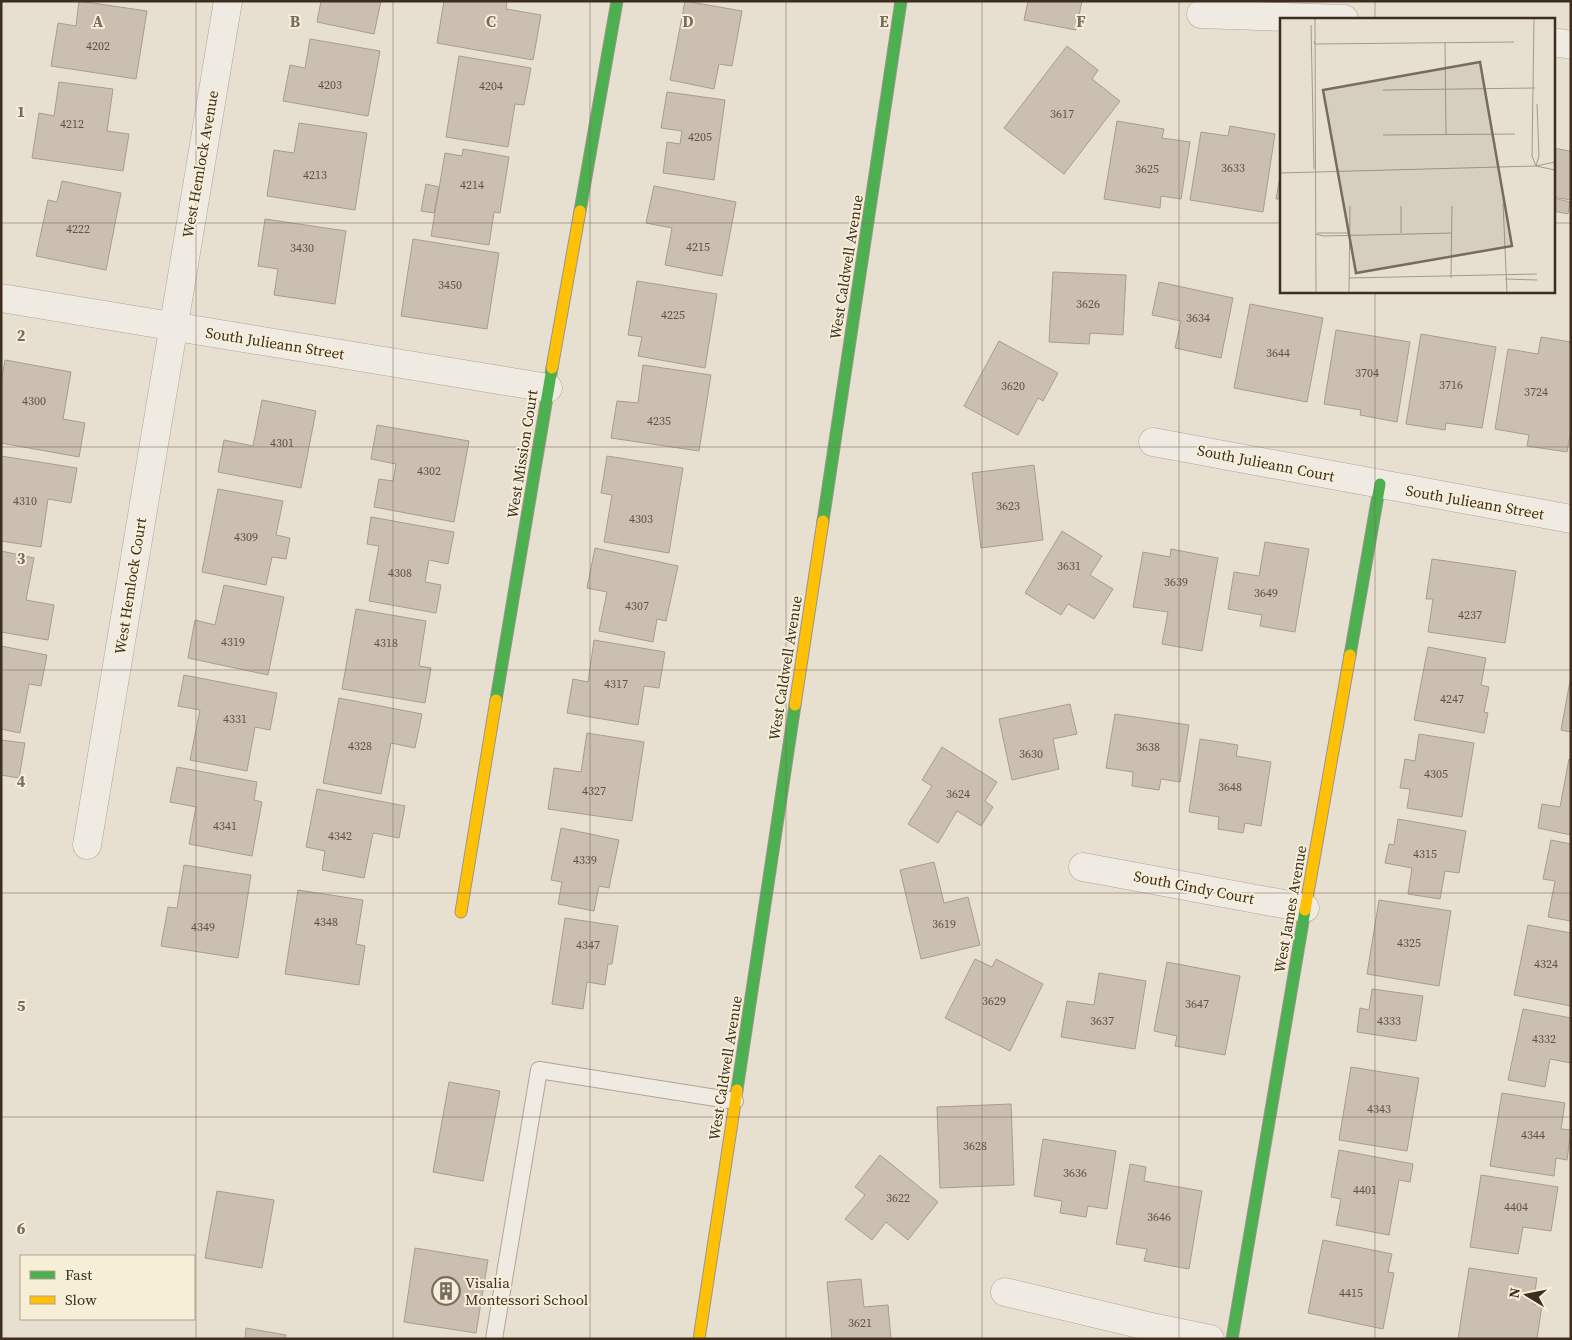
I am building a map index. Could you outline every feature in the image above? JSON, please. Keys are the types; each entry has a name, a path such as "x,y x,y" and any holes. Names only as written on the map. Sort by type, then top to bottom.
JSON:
{"street":[{"name":"West Hemlock Avenue","path":"174,327 228,1"},
{"name":"West Mission Court","path":"461,912 548,388 617,1"},
{"name":"West Caldwell Avenue","path":"699,1339 901,1"},
{"path":"1201,14 1315,18"},
{"path":"1554,42 1571,45"},
{"name":"South Julieann Street","path":"1,298 548,388"},
{"name":"West Hemlock Court","path":"87,845 174,327"},
{"name":"South Julieann Court","path":"1153,442 1380,484"},
{"name":"South Julieann Street","path":"1380,484 1571,519"},
{"name":"West James Avenue","path":"1232,1339 1305,908 1380,484"},
{"name":"South Cindy Court","path":"1083,866 1305,908"},
{"path":"1005,1292 1210,1339"}],"lane":[{"path":"494,1339 539,1070 735,1102"}],"building":[{"path":"79,1 147,11 136,79 51,66 58,23 76,26"},
{"path":"321,1 381,1 374,34 317,22"},
{"path":"444,1 507,1 506,9 541,15 533,60 437,43"},
{"path":"685,1 742,11 732,66 719,64 714,89 670,80"},
{"path":"1028,1 1082,1 1076,30 1024,20"},
{"path":"310,39 380,51 368,116 283,101 290,65 305,68"},
{"path":"1067,46 1098,70 1092,79 1120,101 1064,174 1004,128"},
{"path":"459,56 531,68 524,105 515,104 508,147 446,137"},
{"path":"59,82 113,89 107,131 129,134 123,171 32,158 39,113 54,116"},
{"path":"667,92 725,100 714,180 663,173 667,142 680,144 682,131 661,128"},
{"path":"1117,121 1164,129 1162,138 1190,142 1181,199 1161,196 1160,208 1104,199"},
{"path":"299,123 367,133 355,210 267,196 274,150 294,153"},
{"path":"1230,126 1275,134 1263,212 1190,200 1201,132 1228,136"},
{"path":"1571,146 1571,200 1554,197 1554,148 1570,151"},
{"path":"463,149 509,157 500,213 494,212 489,245 431,236 445,153 462,156"},
{"path":"1280,177 1280,199 1276,199"},
{"path":"62,181 121,193 106,270 36,256 48,200 57,202"},
{"path":"426,184 439,187 434,213 421,211"},
{"path":"654,186 736,202 722,276 665,265 672,228 646,223"},
{"path":"1554,198 1570,202 1568,214 1554,211"},
{"path":"265,219 346,231 335,304 274,295 278,269 258,266"},
{"path":"413,239 499,253 487,329 401,316"},
{"path":"1053,272 1126,275 1123,335 1090,333 1089,344 1049,342"},
{"path":"637,281 717,294 705,368 638,356 642,337 628,335"},
{"path":"1159,282 1233,298 1221,358 1175,348 1181,321 1152,315"},
{"path":"1250,304 1323,318 1307,402 1234,388"},
{"path":"1336,330 1410,342 1397,422 1360,415 1361,410 1324,404"},
{"path":"1421,334 1496,347 1482,428 1446,423 1445,430 1406,424"},
{"path":"1541,337 1571,342 1571,431 1567,452 1527,446 1529,435 1495,429 1508,349 1538,354"},
{"path":"999,341 1058,373 1043,401 1038,398 1018,435 964,406"},
{"path":"5,360 71,372 63,419 85,423 79,457 1,443 1,383"},
{"path":"643,365 711,375 699,451 611,438 617,401 638,403"},
{"path":"262,400 316,411 301,488 218,472 224,440 253,446"},
{"path":"377,425 469,441 454,522 374,507 379,479 393,481 396,464 371,459"},
{"path":"1,456 77,468 71,503 48,499 41,547 1,541"},
{"path":"607,456 683,468 669,553 604,542 612,495 601,493"},
{"path":"1034,465 1043,540 981,548 972,473"},
{"path":"218,489 283,501 276,535 290,538 286,559 272,557 266,585 202,572"},
{"path":"371,517 454,532 448,564 429,560 425,582 441,585 436,613 369,601 379,546 367,544"},
{"path":"1062,531 1102,556 1090,575 1113,589 1094,619 1068,604 1061,615 1025,593"},
{"path":"1265,542 1309,549 1295,632 1260,626 1262,615 1228,609 1234,572 1259,576"},
{"path":"595,548 678,566 666,621 657,619 653,642 599,631 607,592 587,588"},
{"path":"1171,549 1218,558 1202,651 1162,644 1168,612 1133,607 1143,552 1170,557"},
{"path":"1,551 34,558 26,600 54,605 48,640 1,632"},
{"path":"1432,559 1516,571 1505,643 1428,632 1433,599 1426,599"},
{"path":"224,585 284,597 268,675 188,658 195,620 215,625"},
{"path":"356,609 426,621 419,666 431,668 425,703 342,689"},
{"path":"594,640 665,652 659,688 644,686 638,725 567,713 573,679 588,682"},
{"path":"1,646 47,655 41,686 29,684 20,733 1,729"},
{"path":"1428,647 1486,658 1481,685 1489,687 1484,712 1488,713 1484,733 1414,720"},
{"path":"184,675 277,693 270,730 255,727 247,771 190,760 200,710 178,706"},
{"path":"1571,676 1571,732 1561,730"},
{"path":"339,698 422,714 415,748 391,743 381,794 323,783"},
{"path":"1070,704 1077,734 1053,739 1059,769 1012,780 999,719"},
{"path":"1115,714 1189,725 1180,782 1161,779 1159,790 1132,786 1133,772 1106,768"},
{"path":"587,733 644,742 632,821 548,809 554,768 581,772"},
{"path":"1419,734 1474,743 1462,817 1407,808 1410,789 1400,788 1405,759 1415,761"},
{"path":"1200,739 1238,745 1236,756 1271,762 1261,826 1245,823 1243,833 1218,829 1219,817 1189,812"},
{"path":"1,740 25,743 19,778 1,775"},
{"path":"942,747 997,782 985,801 993,807 981,826 957,811 938,843 908,824 932,786 922,780"},
{"path":"1569,759 1571,759 1571,835 1538,828 1542,804 1560,807"},
{"path":"177,767 257,782 254,800 262,802 252,856 189,844 196,807 170,802"},
{"path":"317,789 405,806 399,838 373,833 364,878 322,870 325,851 306,847"},
{"path":"1398,819 1466,831 1459,873 1445,871 1440,899 1408,894 1412,868 1385,863 1389,844 1394,845"},
{"path":"561,828 619,840 609,888 599,886 594,911 558,904 562,882 551,880"},
{"path":"1551,840 1571,844 1571,921 1548,917 1555,881 1543,879"},
{"path":"934,862 944,903 968,897 980,945 921,959 900,870"},
{"path":"184,865 251,875 238,958 161,946 168,907 177,908"},
{"path":"298,890 363,900 356,944 365,946 359,985 285,974"},
{"path":"1379,900 1451,911 1439,986 1367,974"},
{"path":"565,918 618,926 612,964 608,964 605,985 587,982 583,1009 552,1004"},
{"path":"1528,925 1571,933 1571,1006 1514,995"},
{"path":"975,959 992,967 996,959 1043,984 1010,1051 945,1018"},
{"path":"1167,962 1240,976 1225,1055 1175,1046 1177,1036 1154,1031"},
{"path":"1099,973 1146,981 1135,1049 1061,1037 1067,1001 1094,1005"},
{"path":"1372,989 1423,996 1416,1041 1357,1032 1360,1008 1369,1010"},
{"path":"1523,1009 1571,1018 1571,1063 1550,1059 1545,1087 1508,1080"},
{"path":"1351,1067 1419,1078 1407,1151 1339,1140"},
{"path":"449,1082 500,1091 483,1181 433,1172"},
{"path":"1502,1093 1565,1103 1561,1129 1571,1130 1567,1160 1556,1158 1554,1176 1490,1166"},
{"path":"1011,1104 1014,1185 940,1188 937,1107"},
{"path":"1043,1139 1116,1151 1107,1209 1088,1206 1086,1217 1060,1213 1062,1201 1034,1196"},
{"path":"1339,1150 1413,1164 1410,1182 1399,1180 1389,1235 1336,1225 1341,1199 1331,1197"},
{"path":"880,1155 938,1202 908,1240 886,1222 872,1240 845,1219 865,1195 855,1187"},
{"path":"1130,1164 1146,1167 1144,1181 1202,1191 1189,1269 1144,1261 1147,1249 1116,1244"},
{"path":"1481,1175 1558,1187 1551,1231 1523,1227 1518,1254 1470,1247"},
{"path":"217,1191 274,1200 262,1268 205,1258"},
{"path":"1323,1240 1392,1254 1388,1272 1394,1273 1383,1329 1308,1313"},
{"name":"Visalia Montessori School","path":"415,1248 488,1260 476,1333 404,1322"},
{"path":"1469,1268 1537,1278 1533,1304 1542,1305 1537,1339 1458,1339"},
{"path":"861,1279 864,1307 888,1305 891,1339 832,1339 827,1282"},
{"path":"246,1328 286,1335 285,1339 245,1339"}],"traffic: fast":[{"path":"580,211 617,1"},
{"path":"823,521 901,1"},
{"path":"496,700 552,368"},
{"path":"1350,655 1380,484"},
{"path":"737,1090 795,705"},
{"path":"1232,1339 1305,910"}],"traffic: slow":[{"path":"552,368 580,211"},
{"path":"795,705 823,521"},
{"path":"1305,910 1350,655"},
{"path":"461,912 496,700"},
{"path":"699,1339 737,1090"}],"place":[{"name":"Visalia Montessori School","path":"446,1291"}]}
